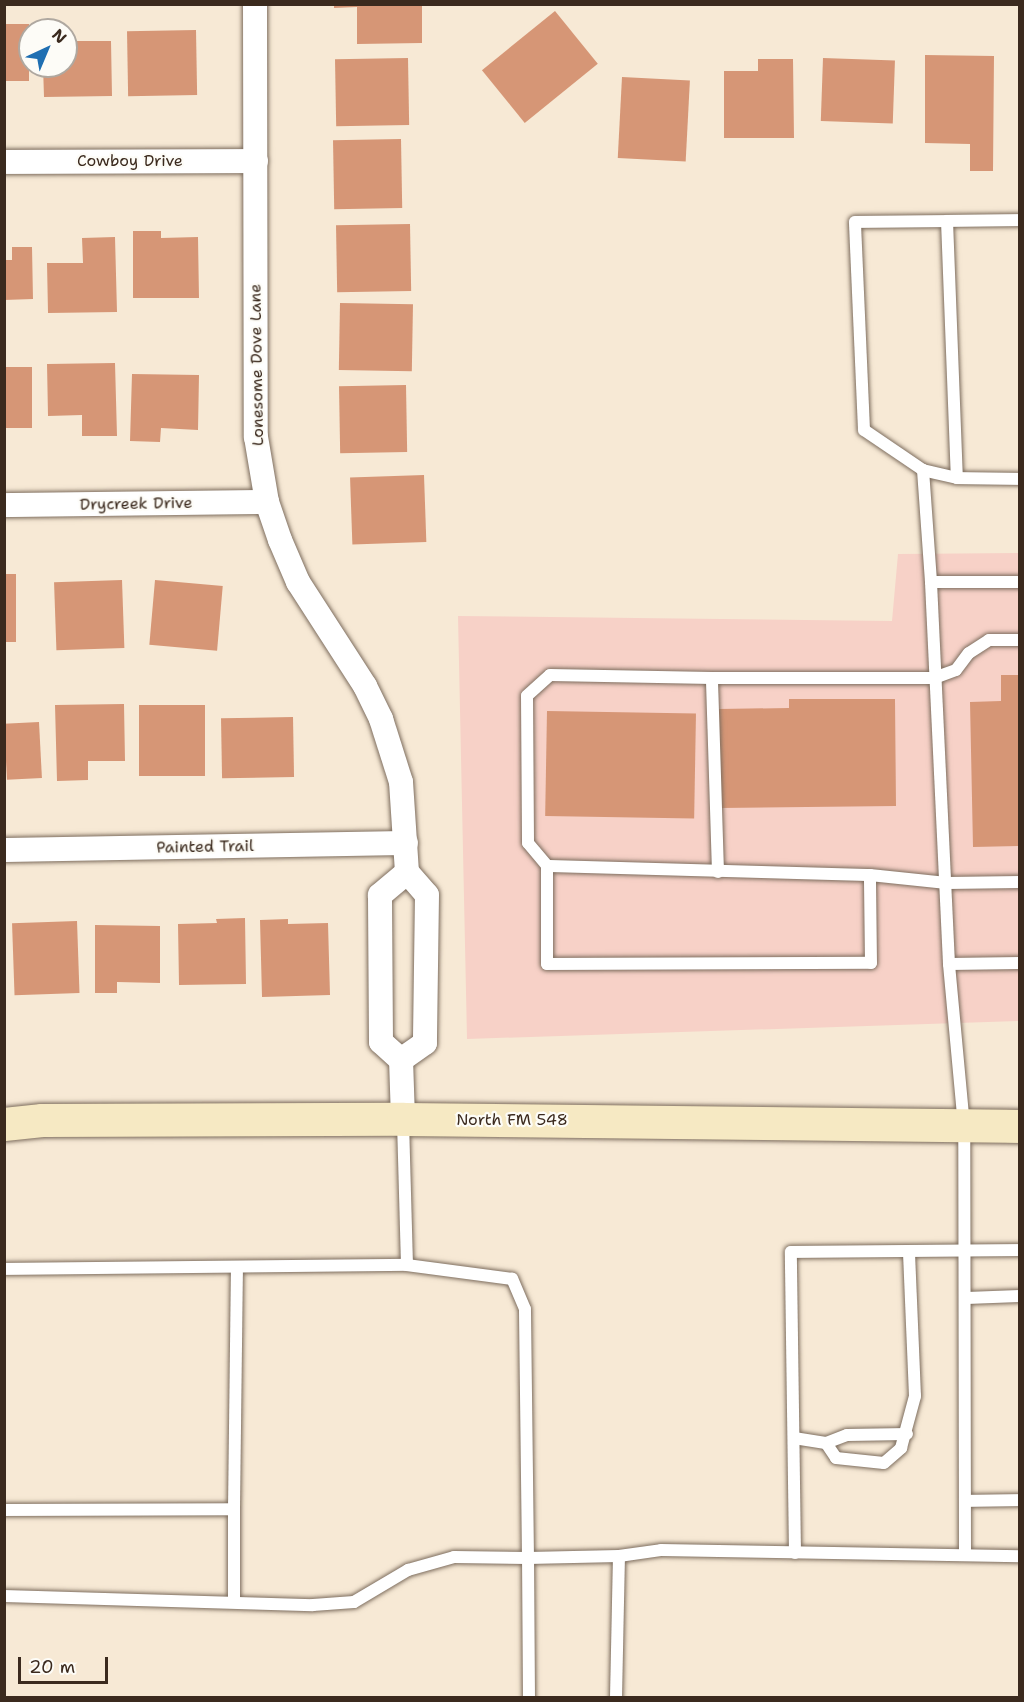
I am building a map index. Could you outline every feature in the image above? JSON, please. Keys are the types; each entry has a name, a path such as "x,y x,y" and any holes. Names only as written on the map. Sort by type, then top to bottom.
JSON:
{"main road":[{"name":"North FM 548","path":"4,1124 54,1120 403,1119 1020,1126"}],"street":[{"name":"Lonesome Dove Lane","path":"255,4 256,437 267,502 298,582 355,670 381,719 401,783 407,872"},
{"name":"Cowboy Drive","path":"4,162 256,161"},
{"name":"Drycreek Drive","path":"4,505 267,502"},
{"name":"Painted Trail","path":"4,850 406,843"},
{"path":"401,1060 425,1043 427,895 407,872 380,894 381,1042 401,1060 403,1119"}],"lane":[{"path":"947,220 957,478"},
{"path":"1020,220 855,222 864,429 922,470 957,478 1020,479"},
{"path":"922,470 931,582 934,678 947,883 949,964 964,1125 965,1555"},
{"path":"931,582 1020,582"},
{"path":"870,875 871,963 547,964 548,866 528,843 527,696 550,675 934,678 956,670 969,653 989,640 1020,640"},
{"path":"712,678 718,872"},
{"path":"548,866 870,875 947,883 1020,882"},
{"path":"949,964 1020,963"},
{"path":"403,1119 407,1265"},
{"path":"795,1553 790,1252 1020,1250"},
{"path":"826,1443 836,1458 884,1463 901,1448 915,1396 909,1251"},
{"path":"4,1269 407,1265 512,1279 525,1309 529,1698"},
{"path":"234,1601 237,1267"},
{"path":"966,1298 1020,1296"},
{"path":"794,1438 826,1443 847,1435 906,1434"},
{"path":"965,1501 1020,1500"},
{"path":"4,1510 234,1509"},
{"path":"4,1596 313,1605 354,1602 408,1570 454,1557 619,1556 661,1550 1020,1556"},
{"path":"616,1698 619,1556"}],"shaded area":[{"path":"1019,553 1019,1021 467,1039 458,616 892,621 898,554"}],"building":[{"path":"334,4 422,4 422,43 357,44 357,7 334,8"},
{"path":"555,11 598,64 525,123 482,70"},
{"path":"4,24 18,24 18,78 29,78 29,81 4,81"},
{"path":"196,30 197,95 128,96 127,31"},
{"path":"78,41 111,41 112,96 44,97 43,78 78,78"},
{"path":"925,55 994,56 993,171 970,171 970,144 925,143"},
{"path":"408,58 409,125 336,126 335,59"},
{"path":"823,58 895,61 893,123 821,121"},
{"path":"758,59 793,59 794,138 724,138 724,71 758,71"},
{"path":"622,77 690,81 686,161 618,158"},
{"path":"401,139 402,208 334,209 333,140"},
{"path":"410,224 411,291 337,292 336,225"},
{"path":"133,231 161,231 161,238 198,237 199,298 133,298"},
{"path":"115,237 117,312 48,313 47,263 83,263 82,238"},
{"path":"12,247 32,247 33,299 4,300 4,260 12,260"},
{"path":"340,303 413,304 412,371 339,370"},
{"path":"115,363 117,436 82,436 82,415 48,416 47,364"},
{"path":"4,367 32,367 32,428 4,428"},
{"path":"132,374 199,375 198,430 161,428 160,442 130,441"},
{"path":"406,385 407,452 340,453 339,386"},
{"path":"424,475 426,542 352,545 350,478"},
{"path":"4,574 16,574 16,642 4,642"},
{"path":"122,580 124,648 56,650 54,582"},
{"path":"155,580 223,586 217,651 149,645"},
{"path":"1001,675 1020,675 1020,846 973,847 970,702 1001,701"},
{"path":"789,699 895,699 896,806 720,808 719,709 789,708"},
{"path":"124,704 125,761 88,761 88,780 57,781 55,705"},
{"path":"139,705 205,705 205,776 139,776"},
{"path":"547,711 696,714 694,819 545,816"},
{"path":"293,717 294,777 222,778 221,718"},
{"path":"39,722 42,778 7,780 4,724"},
{"path":"245,918 246,984 179,985 178,924 217,923 216,919"},
{"path":"288,919 288,924 328,923 330,995 262,997 260,920"},
{"path":"77,921 80,993 15,995 12,923"},
{"path":"95,925 160,926 160,983 117,982 117,993 95,993"}]}
